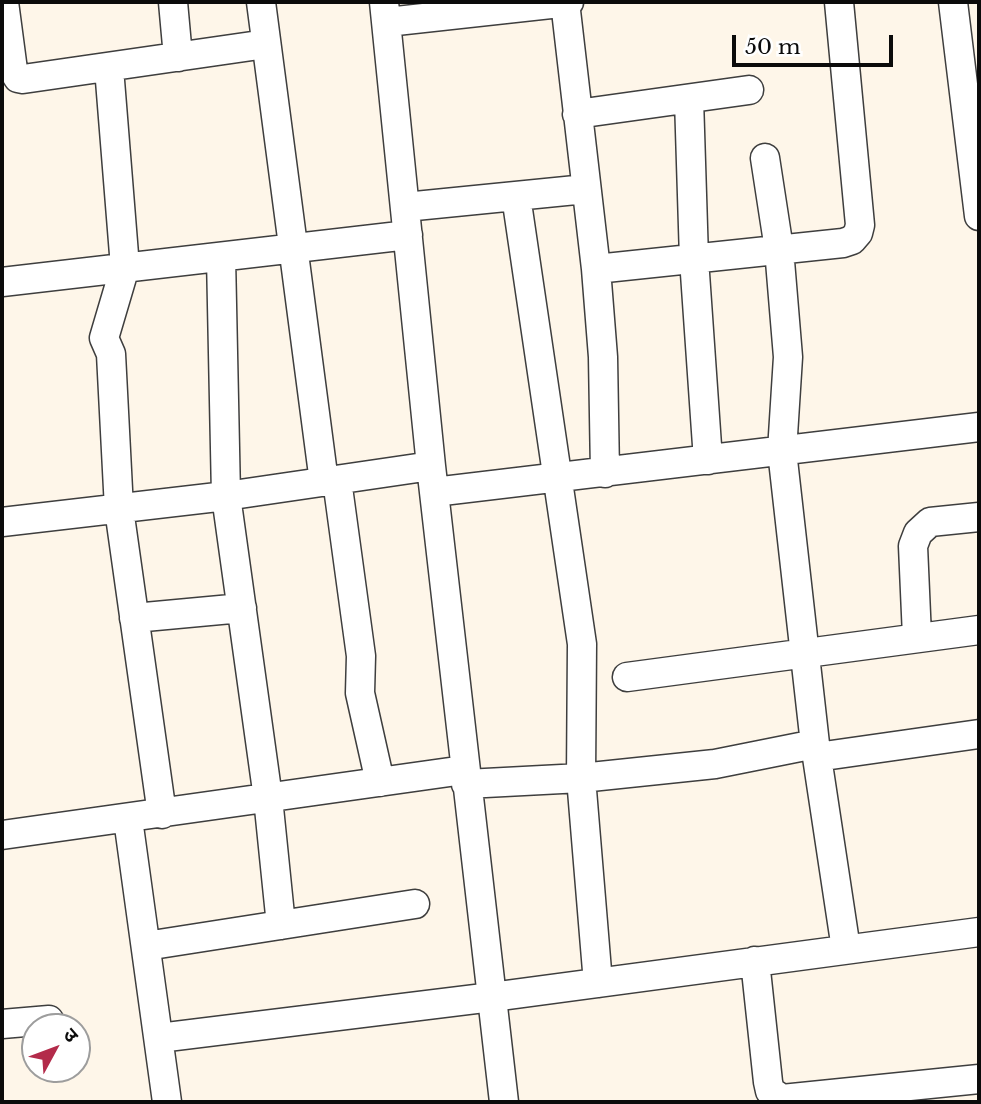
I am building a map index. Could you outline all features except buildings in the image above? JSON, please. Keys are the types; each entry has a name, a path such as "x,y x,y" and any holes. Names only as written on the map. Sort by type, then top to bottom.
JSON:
{"street":[{"path":"4,2 13,70 18,78 23,79 266,44"},
{"path":"173,2 178,57"},
{"path":"261,2 292,248 361,656 360,692 380,782"},
{"path":"504,1102 465,777 385,12 567,2 577,114 596,269 603,357 605,473"},
{"path":"596,269 852,240 860,225 839,2"},
{"path":"953,2 979,216"},
{"path":"109,68 125,267 104,338 111,354 119,509 162,814"},
{"path":"577,114 749,90"},
{"path":"689,99 694,258 708,460"},
{"path":"765,158 779,249 788,357 782,451 816,751 846,949"},
{"path":"405,207 586,190"},
{"path":"516,196 582,644 581,778 597,983"},
{"path":"2,282 408,235"},
{"path":"221,257 226,496 268,799 281,925"},
{"path":"2,522 331,481 558,478 979,427"},
{"path":"917,637 913,546 918,533 930,522 979,517"},
{"path":"134,618 242,608"},
{"path":"627,677 979,630"},
{"path":"2,835 380,782 465,777 581,778 979,734"},
{"path":"128,818 167,1102"},
{"path":"146,946 415,904"},
{"path":"159,1038 979,932"},
{"path":"755,961 768,1082 770,1091 782,1099 947,1092 979,1079"},
{"path":"2,1024 21,1022"}]}
